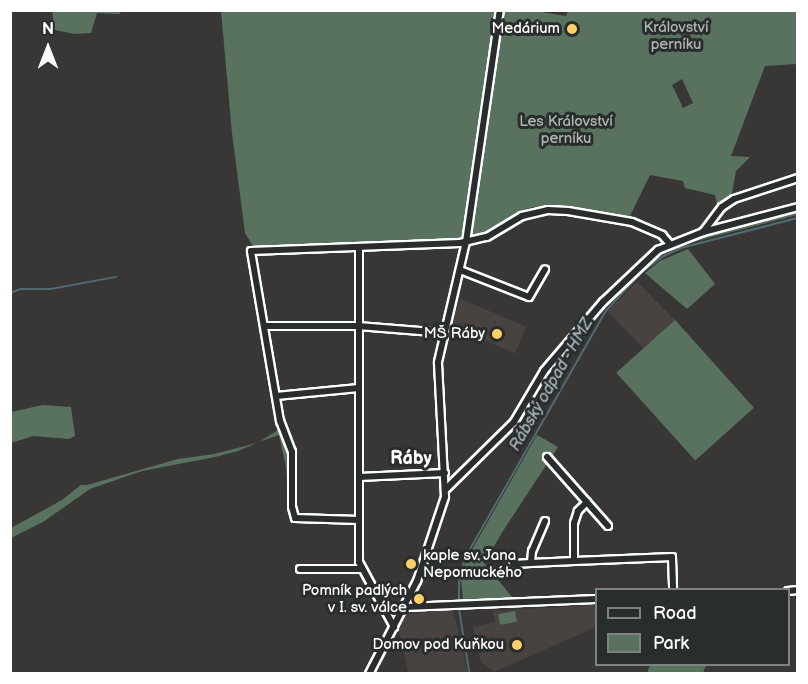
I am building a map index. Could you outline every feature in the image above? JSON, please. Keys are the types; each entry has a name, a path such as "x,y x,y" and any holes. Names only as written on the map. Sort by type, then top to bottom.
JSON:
{"street":[{"path":"369,674 405,607 439,522 446,489 437,374 466,242 500,10"},
{"path":"703,232 722,207 734,200 798,178"},
{"path":"446,489 514,422 544,371 615,288 637,267 669,243 798,207"},
{"path":"358,520 295,518 292,507 292,452 280,421 251,251 466,242 487,237 522,216 537,211 558,210 632,222 662,235 669,243"},
{"path":"358,247 359,562 394,627"},
{"path":"459,270 529,297 545,269"},
{"path":"265,326 358,326 445,333"},
{"path":"276,396 359,388"},
{"path":"547,457 608,526"},
{"path":"359,477 445,473"},
{"path":"574,561 574,523 578,511 587,502"},
{"path":"531,563 532,551 545,521"},
{"path":"513,564 672,557 673,588"},
{"path":"300,569 362,569"},
{"path":"405,607 595,599"}],"shaded area":[{"path":"637,282 675,320 645,350 607,312"},
{"name":"MŠ Ráby","path":"461,299 526,327 515,353 450,326"},
{"name":"Domov pod Kuňkou","path":"595,605 595,627 494,672 481,662 473,627 495,622 492,611"},
{"path":"453,609 468,673 408,673 398,626 403,615"}],"green space":[{"path":"52,10 122,11 119,14 97,13 91,33 74,34 55,30"},
{"name":"Les Království perníku","path":"568,10 797,11 797,64 765,66 731,156 750,157 736,171 731,198 717,206 715,195 685,188 683,181 650,175 629,218 569,208 533,207 523,210 482,236 470,237 505,11 536,11 566,16","holes":["682,79 693,103 683,108 672,85"]},
{"path":"221,11 496,11 462,240 254,248 245,233 232,133"},
{"path":"797,208 797,215 685,244 658,256 602,308 564,350 613,293 651,257 676,244"},
{"path":"688,249 715,284 687,309 645,273 660,261"},
{"path":"675,320 754,408 695,461 616,373"},
{"path":"43,405 71,407 75,436 69,439 33,436 11,443 11,412"},
{"path":"277,419 289,446 289,515 286,467 279,435 259,442 278,430"},
{"path":"537,435 558,447 484,563 513,598 463,599 461,580 465,562"},
{"path":"257,443 215,457 142,471 90,489 43,522 11,538 11,528 62,500 81,485 178,459 214,454"},
{"path":"515,611 517,622 500,625 498,614"},
{"path":"649,666 706,666 703,673 647,673"}],"waterway":[{"name":"Rábský odpad - HMZ","path":"459,601 459,583 465,558 606,311 643,271 664,256 681,248 798,218"},
{"path":"10,293 21,289 51,289 116,277"},
{"name":"Rábský odpad - HMZ","path":"459,606 470,674"}],"place":[{"name":"Medárium","path":"572,29"},
{"name":"MŠ Ráby","path":"497,334"},
{"name":"kaple sv. Jana Nepomuckého","path":"411,564"},
{"name":"Pomník padlých v I. sv. válce","path":"419,599"},
{"name":"Domov pod Kuňkou","path":"517,645"}],"district":[{"name":"Ráby","path":"411,459"}],"park label":[{"name":"Království perníku","path":"676,36"}]}
